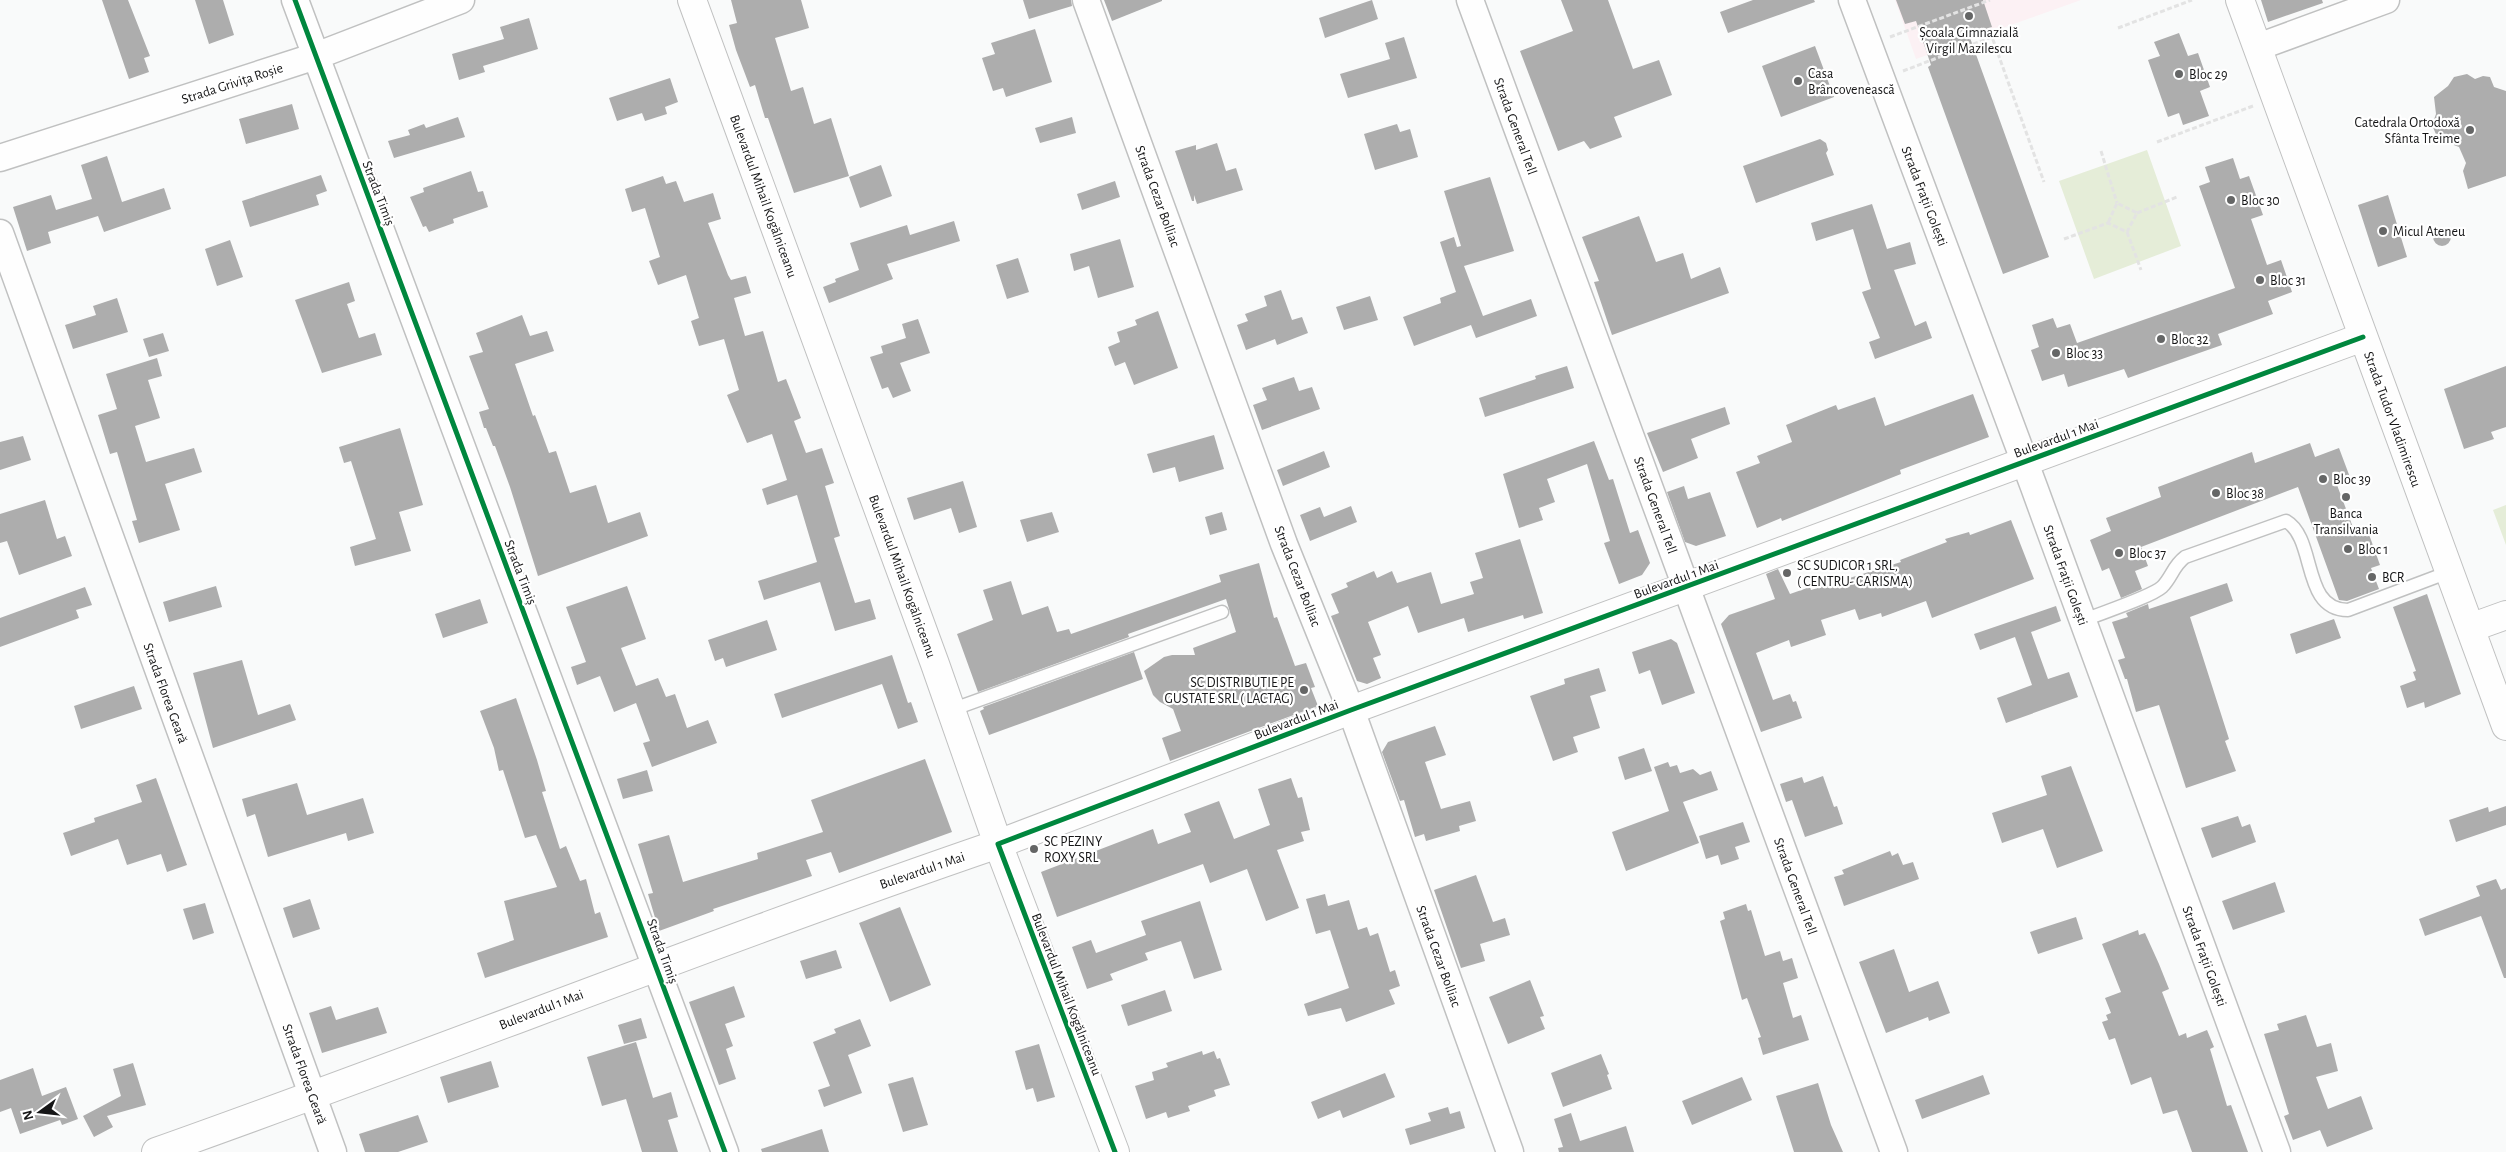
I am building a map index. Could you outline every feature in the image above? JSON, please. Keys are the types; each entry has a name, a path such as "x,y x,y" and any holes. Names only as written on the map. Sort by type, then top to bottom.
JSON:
{"street":[{"name":"Strada Timiș","path":"295,0 657,965 725,1152"},
{"name":"Strada Grivița Roșie","path":"0,158 316,56 461,0"},
{"name":"Bulevardul Mihail Kogălniceanu","path":"692,0 998,844 1115,1152"},
{"name":"Strada Cezar Bolliac","path":"1086,0 1284,544 1351,710 1510,1152"},
{"name":"Strada General Tell","path":"1470,0 1894,1152"},
{"name":"Strada Frații Golești","path":"1852,0 2025,462 2277,1152"},
{"name":"Strada Tudor Vladimirescu","path":"2240,0 2506,726"},
{"path":"2258,47 2386,0"},
{"name":"Strada Florea Geară","path":"0,234 334,1152"},
{"name":"Bulevardul 1 Mai","path":"156,1152 313,1097 657,965 834,900 998,844 1351,710 2363,337"},
{"path":"2470,628 2506,615"}],"lane":[{"path":"2082,621 2156,591 2168,579 2175,564 2185,557 2286,521 2293,525 2318,591 2325,602 2336,610 2348,610 2450,572"},
{"path":"951,710 1222,612"}],"path":[{"path":"1869,45 1990,0"},
{"path":"2118,28 2192,0"},
{"path":"1881,79 1992,37 2044,182"},
{"path":"2157,142 2276,98"},
{"path":"2101,151 2117,203 2108,223"},
{"path":"2127,232 2137,213 2177,197"},
{"path":"2117,203 2137,213"},
{"path":"2064,239 2108,223 2127,232 2141,270"}],"shaded area":[{"name":"Școala Gimnazială Virgil Mazilescu","path":"1895,0 2081,0 1916,59"}],"green space":[{"path":"2147,150 2181,246 2094,279 2059,181"},
{"path":"2506,505 2506,545 2493,510"}],"building":[{"path":"102,0 128,0 150,56 144,58 149,72 129,79"},
{"path":"195,0 223,0 234,35 209,44"},
{"path":"731,0 801,0 809,28 775,38 791,91 803,87 814,124 831,118 849,176 794,193 768,118 765,118 755,85 750,87 736,50 729,25 737,23"},
{"path":"1023,0 1071,0 1072,6 1029,19"},
{"path":"1104,0 1162,0 1162,1 1112,21"},
{"path":"1372,0 1378,19 1325,38 1319,18"},
{"path":"1561,0 1608,0 1633,69 1659,60 1672,95 1614,117 1622,137 1590,149 1584,141 1558,151 1520,51 1573,31"},
{"path":"1753,0 1814,0 1815,2 1728,33 1720,12"},
{"path":"1896,0 1983,0 1992,27 1969,35 2049,257 2003,274 1928,67 1931,65 1916,21 1905,24"},
{"path":"2261,0 2322,0 2323,3 2268,22"},
{"path":"529,18 538,49 483,66 485,72 459,80 452,54 504,39 500,27"},
{"path":"1035,29 1052,82 1006,97 1003,88 993,91 982,58 995,54 991,43"},
{"name":"Bloc 29","path":"2179,33 2188,56 2198,53 2210,87 2200,91 2209,116 2183,125 2179,113 2168,117 2148,60 2160,56 2154,42"},
{"path":"1404,37 1417,78 1348,98 1340,74 1390,59 1385,43"},
{"name":"Casa Brâncovenească","path":"1815,46 1834,97 1781,117 1762,66"},
{"name":"Catedrala Ortodoxă Sfânta Treime","path":"2467,74 2475,79 2483,76 2490,77 2494,87 2506,91 2506,176 2468,189 2463,171 2466,163 2459,147 2438,139 2432,125 2436,114 2434,97 2448,86 2454,77"},
{"path":"670,78 678,102 665,107 667,114 645,121 642,113 617,121 609,98"},
{"path":"292,104 299,129 246,144 239,119"},
{"path":"458,117 465,137 394,158 388,141 410,135 408,130 424,124 426,128"},
{"path":"1072,117 1076,133 1040,143 1035,128"},
{"path":"1397,124 1400,132 1410,129 1418,157 1375,170 1364,134"},
{"path":"1820,139 1826,143 1828,150 1826,153 1834,175 1756,203 1743,166"},
{"path":"1217,143 1226,171 1236,168 1243,190 1197,204 1194,195 1194,201 1192,201 1175,151 1196,145 1196,150"},
{"path":"107,156 122,202 164,188 171,209 104,232 98,216 48,232 51,243 27,251 13,207 51,195 56,210 92,199 81,165"},
{"path":"2233,158 2240,179 2249,176 2263,215 2251,219 2267,265 2281,260 2292,292 2268,301 2273,314 2218,334 2222,345 2128,378 2124,369 2068,387 2064,374 2042,381 2031,350 2039,347 2032,325 2053,318 2057,328 2070,324 2077,343 2235,288 2199,186 2210,182 2205,167"},
{"path":"881,165 892,196 860,208 849,177"},
{"path":"471,171 478,192 483,191 488,207 453,219 454,223 429,232 426,226 423,227 410,197 424,192 423,188"},
{"path":"321,175 327,191 316,195 319,205 250,227 242,201"},
{"path":"663,176 666,184 676,181 684,202 713,193 721,219 708,223 731,280 746,276 751,293 734,298 745,336 763,331 778,382 786,379 801,418 794,421 806,453 822,448 834,483 825,486 840,536 834,538 855,603 870,599 876,619 835,631 820,582 764,600 758,581 817,562 797,495 767,505 762,489 787,480 772,434 747,443 727,395 739,390 724,339 699,346 691,321 699,318 686,275 658,285 649,261 660,257 645,208 632,212 625,189"},
{"path":"1490,177 1514,251 1464,266 1483,316 1531,299 1537,316 1476,338 1471,325 1414,346 1403,317 1441,303 1440,298 1456,292 1440,242 1454,237 1457,247 1461,246 1444,191"},
{"path":"1115,181 1120,197 1082,210 1077,194"},
{"name":"Micul Ateneu","path":"2388,195 2407,257 2378,267 2358,205"},
{"path":"1872,204 1887,249 1910,242 1916,264 1894,270 1915,326 1926,321 1932,338 1875,359 1869,342 1880,338 1862,292 1871,289 1853,229 1816,241 1811,223"},
{"path":"1639,216 1656,262 1683,253 1691,279 1720,267 1729,293 1612,335 1594,282 1599,281 1582,237"},
{"path":"954,221 960,241 887,264 893,279 829,303 823,287 836,282 835,279 859,270 850,243 907,225 910,235"},
{"path":"2442,228 2448,231 2451,237 2448,243 2442,246 2436,243 2433,237 2436,231"},
{"path":"1120,239 1134,287 1098,298 1089,266 1074,271 1070,254"},
{"path":"230,240 243,277 217,286 205,249"},
{"path":"1018,258 1029,292 1007,299 996,265"},
{"path":"349,282 355,301 347,304 359,338 375,333 382,355 322,373 295,300"},
{"path":"1281,290 1292,320 1302,317 1308,333 1277,345 1275,339 1246,350 1237,325 1248,321 1245,314 1267,306 1264,296"},
{"path":"1370,296 1378,320 1344,330 1336,307"},
{"path":"117,298 128,332 73,349 65,325 96,315 93,306"},
{"path":"1158,311 1178,368 1134,385 1125,362 1115,366 1108,347 1120,342 1117,332 1137,325 1135,320"},
{"path":"522,315 530,336 547,331 554,351 515,364 533,416 535,415 549,453 556,451 570,493 596,485 608,523 640,512 648,536 538,576 510,487 495,446 493,446 486,428 484,428 479,412 489,409 469,356 483,352 476,333"},
{"path":"918,319 930,353 900,363 911,391 893,398 888,387 882,389 870,357 883,353 881,346 906,338 902,324"},
{"path":"163,333 169,351 149,357 143,339"},
{"path":"157,358 162,376 148,380 160,418 135,426 146,462 194,448 202,472 165,484 180,530 139,543 132,521 137,520 117,452 110,454 98,415 117,409 106,374"},
{"path":"1567,366 1574,388 1485,417 1479,398 1536,379 1535,376"},
{"path":"2506,366 2506,427 2491,432 2494,439 2464,449 2444,389"},
{"path":"1294,377 1299,391 1312,387 1320,409 1262,430 1253,405 1267,400 1262,388"},
{"path":"1973,394 1989,437 1900,470 1901,474 1782,521 1781,518 1757,528 1736,472 1760,463 1757,456 1792,442 1786,425 1836,405 1838,410 1875,397 1885,426"},
{"path":"1725,407 1730,424 1691,439 1698,458 1663,472 1647,433"},
{"path":"400,428 423,505 399,512 411,551 355,566 350,547 376,539 351,461 344,463 339,447"},
{"path":"1214,435 1224,469 1179,482 1175,467 1153,473 1147,454"},
{"path":"23,436 31,460 0,470 0,442"},
{"path":"1594,441 1609,480 1613,479 1630,533 1638,530 1650,563 1642,575 1619,584 1604,543 1610,541 1587,464 1547,479 1555,502 1539,508 1543,520 1519,528 1503,474"},
{"path":"2310,443 2315,457 2339,448 2351,480 2337,485 2354,530 2366,526 2380,565 2371,568 2379,589 2347,601 2339,600 2298,487 2141,547 2148,566 2135,571 2142,589 2121,598 2109,568 2102,571 2090,540 2111,531 2106,518 2161,497 2158,487 2252,452 2255,463"},
{"path":"1324,451 1330,467 1283,486 1277,470"},
{"path":"963,481 977,527 959,533 951,508 914,520 907,498"},
{"path":"1684,486 1688,499 1710,492 1726,536 1696,546 1685,542 1667,492"},
{"path":"45,500 57,539 65,536 72,556 19,575 7,541 0,543 0,514"},
{"path":"1351,506 1357,522 1310,541 1300,515 1320,507 1324,517"},
{"path":"1052,512 1059,532 1027,542 1020,520"},
{"path":"1222,512 1227,530 1210,535 1205,517"},
{"path":"2011,520 2034,579 1932,618 1926,601 1882,617 1881,613 1859,620 1855,609 1821,620 1826,635 1791,647 1789,640 1756,653 1773,700 1790,694 1793,702 1796,701 1802,718 1761,732 1721,624 1729,615 1775,599 1766,574 1778,569 1790,594 1810,587 1811,590 1901,562 1900,560 1947,542 1945,539 1969,532 1970,535"},
{"path":"1520,539 1543,613 1524,619 1523,615 1468,632 1464,618 1418,633 1408,606 1368,622 1381,655 1373,658 1381,678 1367,684 1357,681 1331,616 1339,613 1331,594 1348,587 1346,583 1374,571 1377,578 1392,571 1397,583 1431,572 1441,604 1474,594 1470,582 1483,578 1475,553"},
{"path":"1259,563 1274,618 1277,617 1295,666 1306,663 1315,687 1311,688 1318,706 1170,761 1162,738 1181,731 1173,709 1160,702 1153,695 1144,671 1164,657 1195,655 1193,648 1236,632 1226,599 1128,634 1129,637 978,692 957,634 993,620 983,590 1011,581 1022,615 1048,606 1057,632 1069,629 1071,634 1221,582 1219,575"},
{"path":"2227,583 2233,601 2190,617 2229,739 2225,741 2236,771 2186,788 2159,705 2136,712 2127,679 2125,679 2118,660 2125,658 2112,622 2128,617 2126,613 2148,604 2149,609"},
{"path":"216,586 222,607 169,622 163,602"},
{"path":"627,586 646,639 621,648 636,686 658,678 666,697 675,694 687,728 708,720 717,743 652,767 643,743 650,741 636,703 614,712 600,676 577,685 571,667 586,662 566,607"},
{"path":"85,587 92,605 76,610 79,618 0,647 0,618"},
{"path":"2427,594 2461,694 2425,708 2424,702 2407,708 2400,686 2416,680 2413,672 2416,671 2393,607"},
{"path":"480,599 488,623 443,638 435,614"},
{"path":"2056,606 2061,621 2031,632 2048,679 2069,672 2078,697 2006,723 1997,698 2032,685 2015,637 1980,650 1974,634"},
{"path":"2334,619 2341,638 2296,654 2290,634"},
{"path":"767,620 777,650 726,667 723,658 715,661 708,640"},
{"path":"1671,639 1677,643 1695,693 1662,705 1650,670 1639,674 1632,652"},
{"path":"1134,652 1143,679 989,735 980,711 984,709 983,707"},
{"path":"892,655 908,703 911,702 918,722 898,729 882,684 782,718 774,694"},
{"path":"242,660 258,715 290,704 296,720 213,748 193,673"},
{"path":"1599,668 1606,691 1590,696 1600,728 1573,737 1578,752 1553,761 1530,696 1565,684 1564,679"},
{"path":"134,686 142,709 81,729 74,706"},
{"path":"516,698 537,760 546,791 542,792 560,849 566,846 580,881 586,879 595,914 600,912 608,937 485,978 477,953 514,940 504,901 557,887 536,835 525,838 503,770 499,771 494,748 480,711"},
{"path":"1435,726 1446,755 1425,762 1441,809 1470,801 1476,821 1459,826 1460,831 1426,841 1424,834 1415,837 1404,800 1400,801 1382,752 1388,742"},
{"path":"1644,748 1652,771 1625,780 1618,757"},
{"path":"925,759 952,832 839,873 831,852 806,860 812,876 713,909 714,911 659,931 648,894 653,893 638,844 669,835 683,882 758,859 757,853 823,832 811,800"},
{"path":"1668,762 1670,767 1677,765 1680,773 1693,769 1700,775 1711,771 1718,790 1683,802 1699,843 1626,871 1612,832 1669,811 1654,767"},
{"path":"2071,766 2103,851 2057,868 2043,829 2002,843 1992,813 2047,795 2041,776"},
{"path":"647,770 653,791 623,799 617,779"},
{"path":"1823,776 1834,807 1837,806 1843,824 1805,837 1792,800 1786,802 1780,784 1802,777 1804,783"},
{"path":"156,778 187,865 167,872 161,854 127,865 118,839 71,856 63,833 95,822 94,818 142,802 136,785"},
{"path":"1291,778 1298,798 1302,797 1310,830 1301,832 1304,841 1277,850 1299,908 1266,921 1247,869 1210,883 1203,864 1057,917 1041,872 1153,829 1158,844 1191,832 1184,814 1219,801 1234,839 1270,825 1258,789"},
{"path":"297,783 307,815 363,798 374,833 348,841 346,833 268,857 255,814 247,817 242,799"},
{"path":"2506,806 2506,825 2456,842 2449,820 2488,807 2489,812"},
{"path":"2238,816 2242,827 2250,824 2256,842 2212,858 2201,828"},
{"path":"1743,822 1750,842 1735,847 1739,859 1721,865 1718,855 1706,859 1699,836"},
{"path":"1890,851 1892,856 1898,853 1903,865 1913,862 1919,879 1844,906 1834,877 1844,874 1842,870"},
{"path":"1476,875 1493,922 1505,918 1510,935 1480,944 1485,961 1461,968 1434,890"},
{"path":"2496,879 2501,890 2506,888 2506,978 2504,978 2481,916 2425,936 2419,919 2480,896 2476,886"},
{"path":"2275,882 2285,912 2233,930 2222,901"},
{"path":"1325,894 1328,906 1349,900 1358,930 1367,927 1370,936 1378,933 1390,972 1395,970 1400,986 1389,990 1395,1004 1346,1022 1341,1008 1308,1016 1304,1004 1349,988 1330,930 1316,934 1306,899"},
{"path":"310,899 320,929 293,938 283,908"},
{"path":"1200,901 1222,970 1194,979 1181,941 1145,953 1148,960 1110,974 1113,980 1087,989 1072,947 1091,940 1096,953 1146,935 1141,921"},
{"path":"205,903 214,933 193,940 183,909"},
{"path":"1746,904 1748,911 1751,910 1765,956 1780,951 1783,961 1792,958 1798,978 1783,983 1793,1018 1801,1015 1809,1040 1763,1055 1758,1038 1761,1037 1747,998 1742,1000 1720,921 1725,919 1723,912"},
{"path":"900,907 931,985 890,1002 859,923"},
{"path":"2076,917 2083,939 2038,954 2030,932"},
{"path":"2138,930 2139,935 2145,933 2169,989 2162,992 2179,1036 2186,1033 2187,1038 2207,1030 2214,1047 2210,1049 2227,1106 2231,1105 2248,1152 2192,1152 2177,1110 2163,1114 2151,1077 2131,1085 2115,1038 2109,1040 2102,1022 2108,1020 2106,1015 2111,1013 2105,998 2121,992 2102,944"},
{"path":"1894,949 1909,992 1938,981 1950,1013 1929,1021 1928,1017 1886,1033 1859,962"},
{"path":"836,950 842,968 806,979 800,961"},
{"path":"1530,980 1544,1016 1540,1017 1545,1029 1508,1044 1489,997"},
{"path":"734,986 745,1017 725,1024 733,1046 726,1049 736,1079 719,1085 689,1002"},
{"path":"1165,990 1172,1011 1128,1026 1121,1005"},
{"path":"331,1006 336,1020 378,1007 387,1033 322,1053 309,1013"},
{"path":"2306,1015 2317,1047 2331,1043 2338,1071 2316,1077 2328,1109 2361,1096 2373,1129 2327,1147 2320,1130 2293,1140 2284,1116 2289,1114 2264,1034 2279,1030 2277,1024"},
{"path":"641,1018 647,1038 624,1044 618,1025"},
{"path":"860,1019 871,1046 848,1055 862,1093 824,1107 818,1090 830,1086 813,1042 836,1033 834,1029"},
{"path":"636,1042 653,1098 671,1092 678,1117 668,1120 678,1152 642,1152 626,1099 602,1106 587,1057"},
{"path":"1039,1044 1055,1097 1037,1102 1033,1088 1026,1090 1015,1051"},
{"path":"1202,1051 1203,1055 1214,1051 1217,1059 1220,1058 1230,1085 1214,1090 1216,1096 1188,1106 1190,1111 1168,1118 1166,1112 1146,1119 1135,1086 1154,1080 1152,1072 1168,1067 1166,1063"},
{"path":"1601,1054 1609,1074 1607,1075 1612,1089 1563,1107 1551,1073"},
{"path":"491,1061 499,1087 448,1103 440,1077"},
{"path":"133,1063 146,1105 107,1116 113,1127 94,1137 83,1116 121,1096 113,1069"},
{"path":"33,1068 42,1096 66,1087 78,1119 62,1125 60,1120 20,1134 11,1108 0,1112 0,1080"},
{"path":"1385,1073 1395,1097 1343,1118 1340,1110 1318,1119 1311,1102"},
{"path":"1983,1075 1990,1094 1922,1119 1915,1100"},
{"path":"913,1077 928,1125 903,1132 888,1084"},
{"path":"1742,1077 1752,1100 1692,1125 1682,1101"},
{"path":"1818,1083 1831,1125 1843,1152 1794,1152 1776,1096"},
{"path":"1448,1107 1450,1114 1460,1111 1465,1128 1410,1145 1405,1129 1431,1121 1428,1113"},
{"path":"1571,1113 1580,1141 1626,1126 1634,1152 1559,1152 1558,1148 1563,1147 1554,1119"},
{"path":"418,1115 428,1142 398,1152 365,1152 359,1134"},
{"path":"822,1129 829,1152 762,1152 761,1149"}],"cycle path":[{"path":"295,0 725,1152"},
{"path":"1115,1152 998,844 1351,710 2363,337"}],"place":[{"name":"Școala Gimnazială Virgil Mazilescu","path":"1969,16"},
{"name":"Bloc 29","path":"2179,74"},
{"name":"Casa Brâncovenească","path":"1798,81"},
{"name":"Catedrala Ortodoxă Sfânta Treime","path":"2470,130"},
{"name":"Bloc 30","path":"2231,200"},
{"name":"Micul Ateneu","path":"2383,231"},
{"name":"Bloc 31","path":"2260,280"},
{"name":"Bloc 32","path":"2161,339"},
{"name":"Bloc 33","path":"2056,353"},
{"name":"Bloc 39","path":"2323,479"},
{"name":"Bloc 38","path":"2216,493"},
{"name":"Banca Transilvania","path":"2346,497"},
{"name":"Bloc 1","path":"2348,549"},
{"name":"Bloc 37","path":"2119,553"},
{"name":"SC SUDICOR 1 SRL, ( CENTRU- CARISMA)","path":"1787,573"},
{"name":"BCR","path":"2372,577"},
{"name":"SC DISTRIBUTIE PE GUSTATE SRL ( LACTAG)","path":"1304,690"},
{"name":"SC PEZINY ROXY SRL","path":"1034,849"}]}
